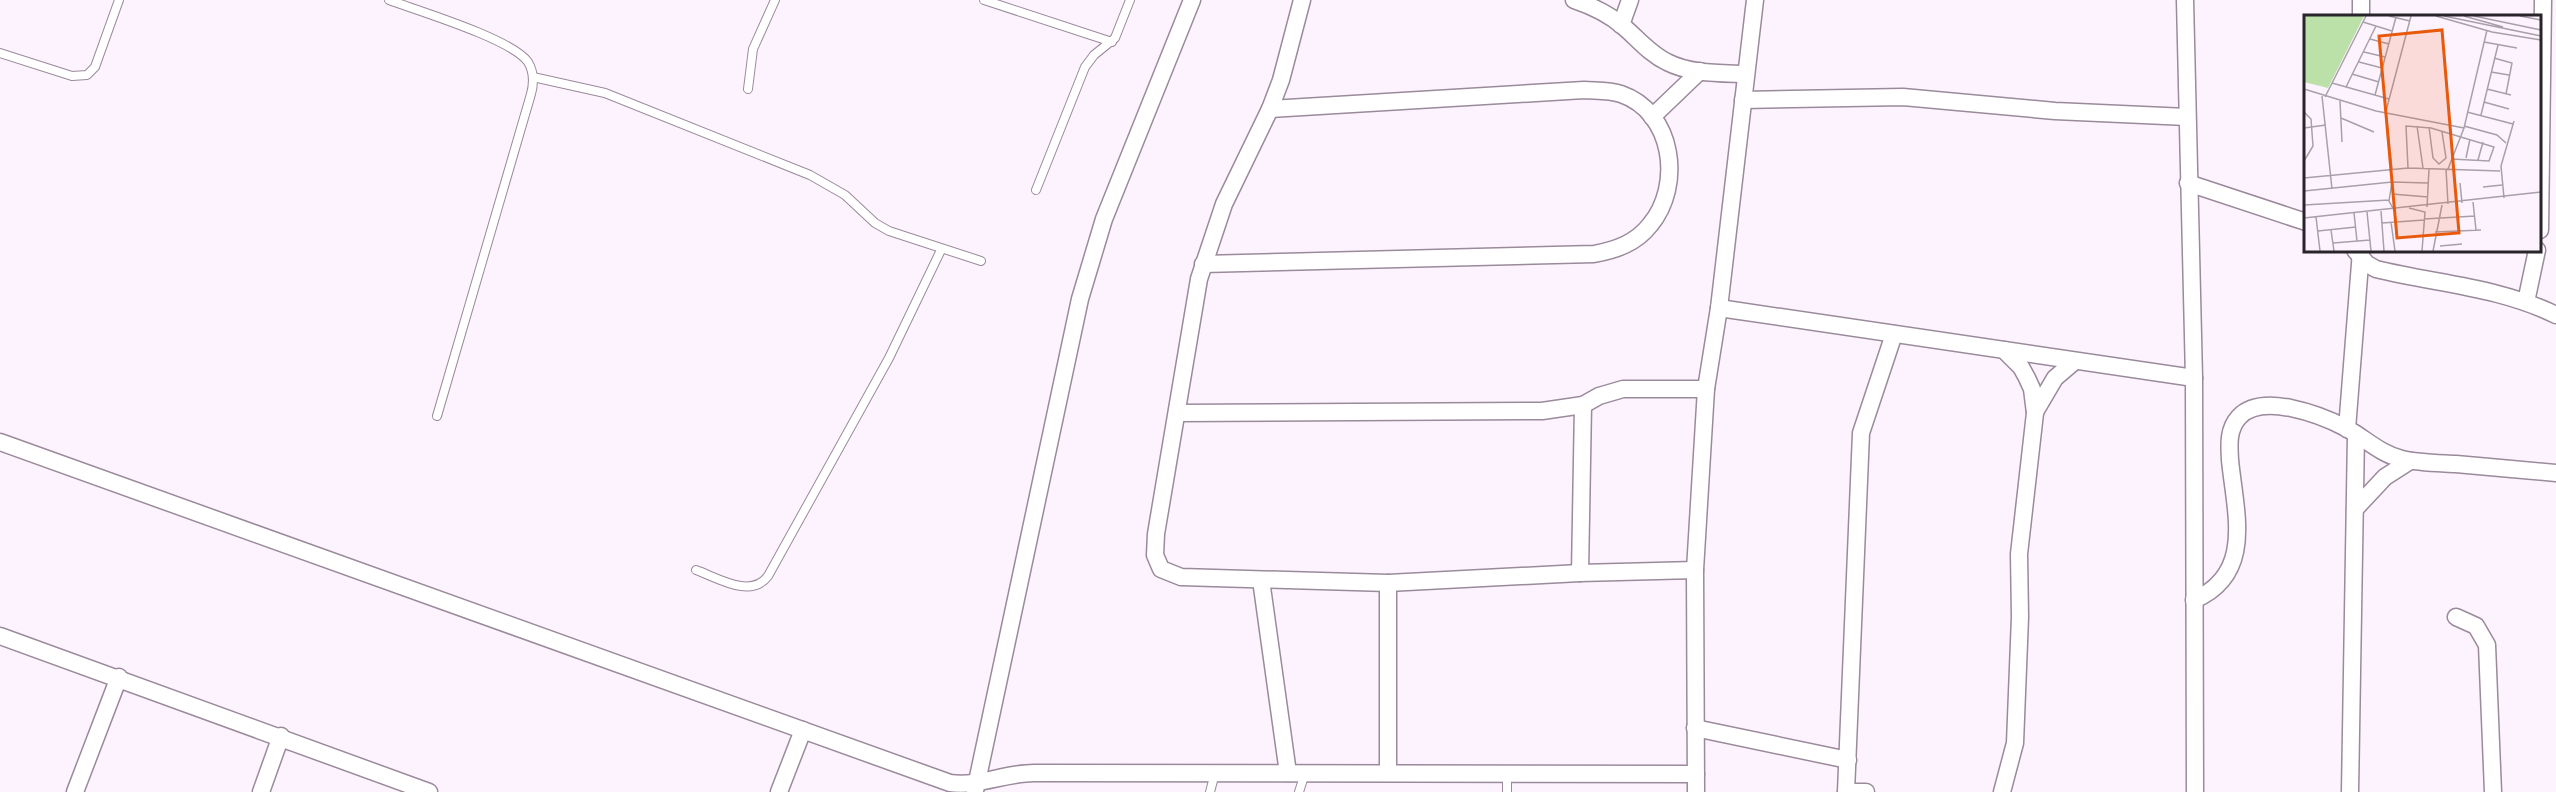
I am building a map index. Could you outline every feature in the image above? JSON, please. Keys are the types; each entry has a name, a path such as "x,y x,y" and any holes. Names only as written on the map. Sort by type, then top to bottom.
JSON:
{"street":[{"path":"976,788 1080,299 1104,219 1192,0"},
{"path":"1302,0 1290,52 1270,109 1224,204 1203,264 1195,298 1156,534 1157,562 1167,573 1181,578 1388,583 1580,573 1695,570"},
{"path":"1574,0 1598,9 1622,25 1659,58 1678,67 1745,74"},
{"path":"1622,25 1630,0"},
{"path":"1696,792 1695,570 1707,389 1719,308 1755,0"},
{"path":"2185,0 2194,378 2195,792"},
{"path":"2541,172 2544,0"},
{"path":"1652,117 1700,71"},
{"path":"1203,264 1610,252 1638,237 1649,227 1665,200 1671,168 1662,134 1652,117 1643,108 1620,94 1590,90 1270,109"},
{"path":"1743,100 1903,97 2055,111 2187,117"},
{"path":"2188,183 2304,221"},
{"path":"2526,302 2537,252"},
{"path":"2359,253 2376,269 2485,290 2526,302 2556,315"},
{"path":"2350,792 2355,509 2352,431 2359,253"},
{"path":"1719,308 2194,378"},
{"path":"1866,792 1846,792 1861,433 1894,334"},
{"path":"2002,792 2015,743 2016,661 2020,617 2019,554 2035,413 2032,389 2027,378 2021,367 2004,350"},
{"path":"2035,413 2055,378 2075,361"},
{"path":"1177,413 1542,411 1583,405 1611,392 1635,387 1707,389"},
{"path":"1580,573 1583,405"},
{"path":"2194,600 2215,589 2234,561 2237,538 2229,441 2238,418 2252,408 2267,406 2303,411 2352,431 2387,454 2410,460 2556,473"},
{"path":"0,442 941,781 976,788 999,776 1022,773 1696,774"},
{"path":"2355,509 2385,477 2410,460"},
{"path":"1261,580 1297,773"},
{"path":"1388,583 1388,772"},
{"path":"2456,617 2476,626 2487,645 2493,792"},
{"path":"0,636 281,736 411,789 429,792"},
{"path":"75,792 119,677"},
{"path":"1695,728 1848,759"},
{"path":"779,792 803,730"},
{"path":"261,792 281,736"}],"lane":[{"path":"0,53 72,76 87,75 95,67 119,0"},
{"path":"389,0 506,45 528,63 533,77 531,94 437,416"},
{"path":"748,89 753,49 776,0"},
{"path":"984,0 1112,42"},
{"path":"1036,190 1085,67 1094,55 1112,42 1130,0"},
{"path":"533,77 605,93 810,175 845,195 875,223 889,231 941,250 981,261"},
{"path":"696,570 748,587 760,585 768,576 889,358 941,250"},
{"path":"1210,792 1215,773"},
{"path":"1297,773 1299,792"},
{"path":"1507,773 1507,792"}]}
